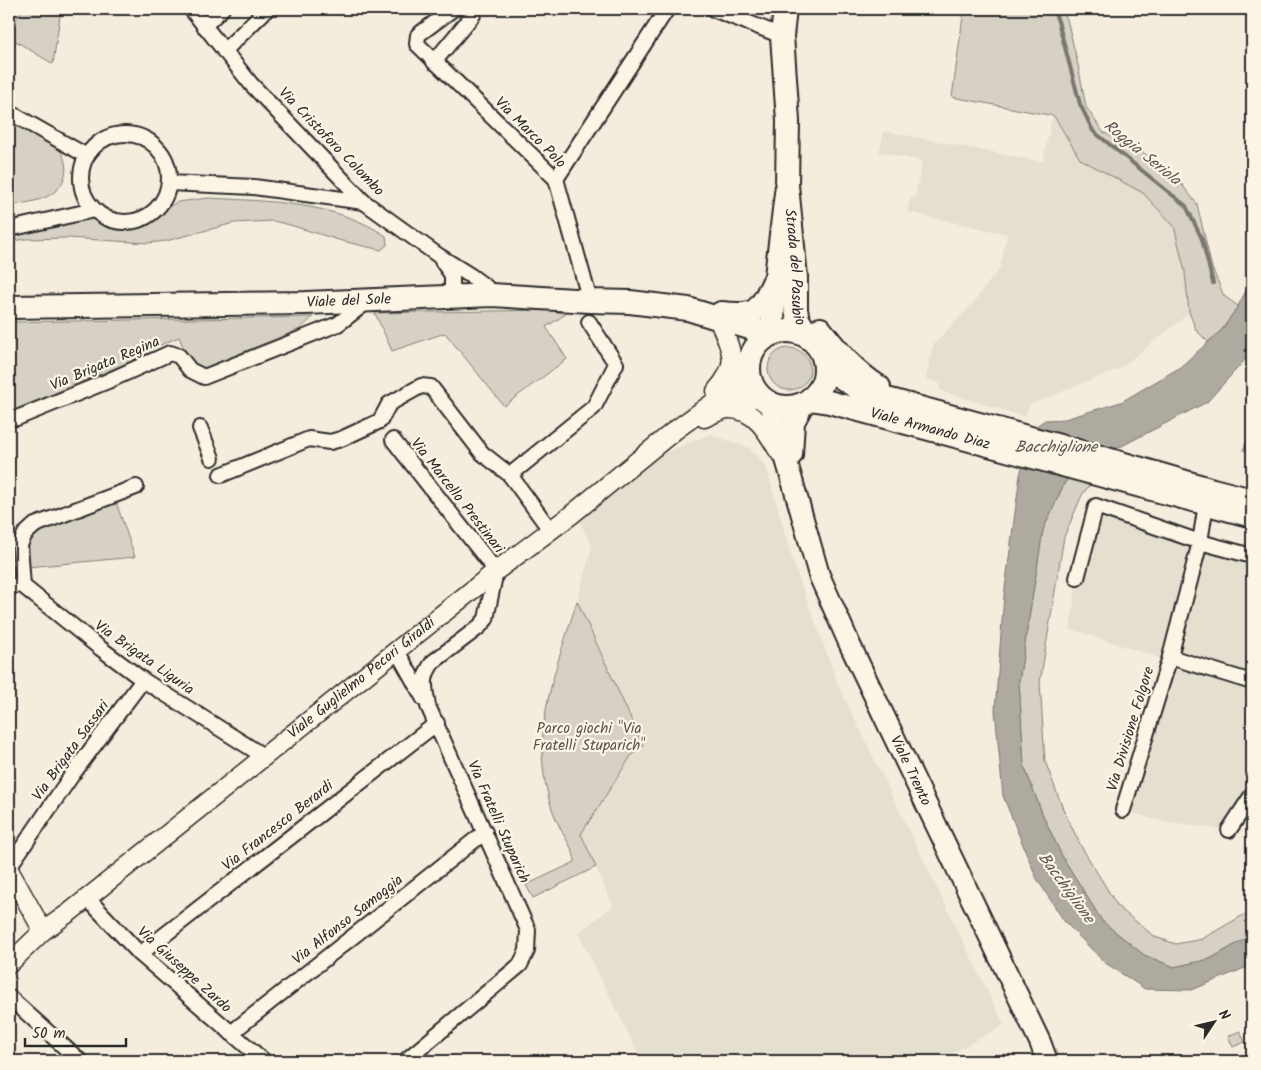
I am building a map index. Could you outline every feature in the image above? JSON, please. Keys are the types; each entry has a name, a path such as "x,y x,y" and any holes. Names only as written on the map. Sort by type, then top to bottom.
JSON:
{"main road":[{"name":"Strada del Pasubio","path":"785,9 782,36 788,120 786,276 772,334 794,331 806,335 820,351"},
{"name":"Strada del Pasubio","path":"788,120 800,9"},
{"name":"Strada del Pasubio","path":"786,276 798,319 820,351"},
{"path":"688,309 730,314 751,313 757,309 786,276 833,347 852,366 897,398 922,409"},
{"name":"Viale del Sole","path":"9,307 296,303 492,295 589,312 630,302 688,309 772,334"},
{"name":"Viale del Sole","path":"688,309 722,326 750,361"},
{"path":"772,334 764,338 756,346 750,361 752,384 766,401 781,407 793,407 807,401 817,393 824,378 820,351"},
{"name":"Viale Armando Diaz","path":"820,351 836,374 866,393 922,409 1025,446"},
{"name":"Viale Trento","path":"766,401 792,475 805,530 819,575 850,645 1040,1042 1047,1061"},
{"name":"Viale Armando Diaz","path":"807,401 829,402 1252,500"},
{"name":"Viale Trento","path":"792,475 794,422 807,401"},
{"name":"Viale Armando Diaz","path":"1099,465 1206,504 1252,516"}],"street":[{"name":"Via Cristoforo Colombo","path":"191,9 252,84 364,202 439,256 472,276 486,287 492,295"},
{"path":"204,26 222,9"},
{"path":"224,50 267,9"},
{"name":"Via Marco Polo","path":"452,9 418,34 417,44 556,179 589,312 616,364 594,407 510,475"},
{"path":"434,62 473,15 463,9"},
{"path":"556,179 667,9"},
{"path":"713,9 782,36"},
{"path":"9,112 87,156"},
{"path":"119,134 132,134 156,146 164,157 169,170 169,183 165,197 158,209 146,217 133,222 119,222 106,218 94,210 85,198 81,184 82,170 87,156 95,145 106,138 119,134"},
{"path":"169,183 254,187 364,202"},
{"path":"9,229 94,210"},
{"path":"439,256 452,275 452,298"},
{"name":"Via Brigata Regina","path":"9,417 17,418 108,381 170,353 179,356 190,370 204,377 338,324 369,301"},
{"path":"674,431 714,393 729,372 732,365 732,354 722,326"},
{"name":"Viale Guglielmo Pecori Giraldi","path":"9,964 44,931 265,757 496,571 550,531 674,431 718,400 744,375 750,361"},
{"path":"221,475 309,439 330,442 341,439 380,421 389,404 421,386 432,387 482,453 510,475 550,531"},
{"path":"718,400 766,401"},
{"path":"674,431 724,410 734,410 748,414 767,431 792,475"},
{"path":"200,428 212,458"},
{"name":"Via Marcello Prestinari","path":"393,440 496,571"},
{"path":"9,586 23,586 20,545 24,534 35,525 136,487"},
{"name":"Via Divisione Folgore","path":"1123,810 1170,657 1200,542 1206,504"},
{"path":"1077,578 1096,506 1200,542 1252,556"},
{"name":"Via Fratelli Stuparich","path":"405,1061 520,965 528,951 528,930 428,706 424,679 433,662 479,627 486,619 496,571"},
{"name":"Via Brigata Liguria","path":"23,586 143,680 265,757"},
{"path":"397,651 428,706"},
{"name":"Via Divisione Folgore","path":"1170,657 1252,682"},
{"name":"Via Brigata Sassari","path":"9,868 72,775 143,680"},
{"name":"Via Francesco Berardi","path":"140,954 436,722"},
{"path":"1229,830 1252,795"},
{"name":"Via Alfonso Samoggia","path":"231,1033 485,832"},
{"path":"9,868 44,931"},
{"name":"Via Giuseppe Zardo","path":"87,898 140,954 264,1061"},
{"path":"9,997 80,1061"}],"shaded area":[{"path":"1054,116 1080,159 1143,193 1174,226 1185,272 1189,312 1119,369 1029,405 1025,417 941,391 938,382 926,379 933,345 967,310 1000,268 1007,234 907,212 910,198 915,198 922,161 879,152 884,131 1043,162 1051,121"},
{"path":"710,434 749,448 766,466 793,562 840,689 1004,1025 947,1056 946,1061 642,1061 578,933 613,906 581,834 631,756 642,745 577,601 592,547 579,519 656,457"},
{"path":"1096,506 1252,557 1252,795 1229,830 1160,821 1123,810 1169,661 1070,629 1077,578"}],"green space":[{"path":"23,9 61,9 53,64 9,37 9,31"},
{"path":"964,9 1060,9 1067,19 1086,107 1103,132 1142,152 1173,173 1197,204 1212,268 1224,296 1238,306 1222,330 1208,342 1196,330 1189,312 1185,272 1174,226 1143,193 1080,159 1054,116 952,97"},
{"path":"9,119 35,131 57,146 65,160 66,168 62,183 50,195 35,201 9,206"},
{"path":"208,198 277,202 323,210 345,216 366,225 386,236 387,245 381,250 273,221 234,223 166,241 148,243 67,238 25,239 9,242 9,234 92,216 101,218 121,229 178,202"},
{"path":"550,310 566,314 546,327 567,359 504,406 445,333 392,351 375,313"},
{"path":"313,317 300,329 201,369 192,368 179,337 151,349 146,355 14,410 9,407 9,322"},
{"path":"793,348 801,351 807,357 810,369 807,381 801,387 785,390 777,387 771,381 768,365 771,357 777,351"},
{"path":"1069,477 1089,486 1082,495 1064,537 1040,682 1045,761 1063,809 1081,846 1118,907 1155,937 1176,944 1202,939 1252,910 1252,935 1210,959 1174,967 1144,955 1102,921 1062,856 1044,818 1024,766 1019,681 1043,530"},
{"path":"115,499 135,557 28,567 26,546 37,528"},
{"name":"Parco giochi \"Via Fratelli Stuparich\"","path":"577,601 643,745 631,756 581,834 596,867 533,898 526,885 575,862 572,849 557,822 549,800 543,770 542,746 544,721 549,697"},
{"path":"1240,1031 1245,1042 1233,1047 1228,1036"}],"water":[{"name":"Bacchiglione","path":"1252,279 1252,348 1243,362 1207,402 1118,448 1090,450 1064,484 1043,530 1019,681 1024,766 1044,818 1062,856 1102,921 1144,955 1174,967 1210,959 1252,935 1252,965 1192,990 1145,989 1104,962 1064,921 1037,879 1003,796 995,710 1004,596 1020,475 1032,429 1045,420 1065,419 1121,402 1179,368 1222,330 1238,306"},
{"path":"1252,434 1252,453 1243,450 1248,438"}],"waterway":[{"name":"Roggia Seriola","path":"1053,9 1058,21 1080,104 1093,131 1186,206 1202,239 1213,283"}]}
